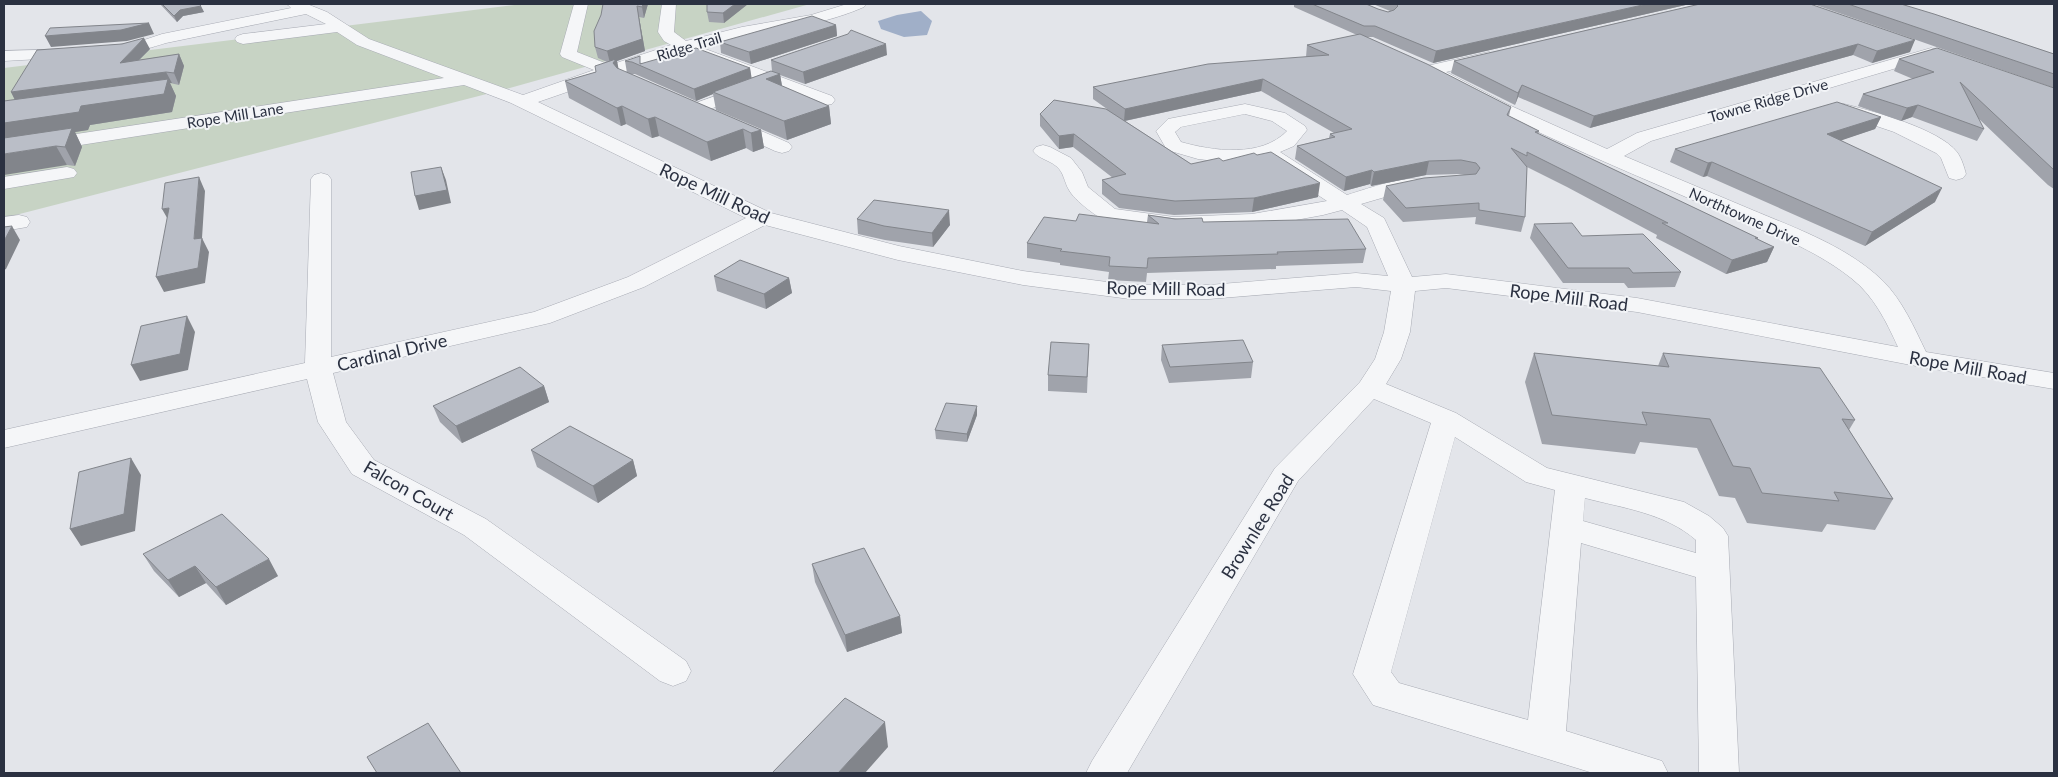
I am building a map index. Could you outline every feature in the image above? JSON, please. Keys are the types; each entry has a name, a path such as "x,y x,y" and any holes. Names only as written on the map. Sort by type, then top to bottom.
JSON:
{"street":[{"path":"581,4 568,54 610,71"},
{"path":"669,4 666,32 670,38 685,47 826,100"},
{"name":"Ridge Trail","path":"523,102 610,71 726,35 819,17 859,4"},
{"path":"4,56 93,52 144,45 300,6"},
{"name":"Rope Mill Road","path":"300,6 322,15 363,42 523,102 764,218 898,253 1013,276 1130,292 1208,292 1356,280 1404,285 1446,281 1637,306 1916,358 2054,381"},
{"path":"144,45 172,46 340,27"},
{"name":"Towne Ridge Drive","path":"1609,156 1644,137 1795,93 1939,56 1905,44"},
{"path":"1431,70 1507,54"},
{"path":"750,72 778,62"},
{"name":"Northtowne Drive","path":"1415,63 1532,122 1787,233 1850,267 1874,286 1892,309 1916,358"},
{"name":"Rope Mill Lane","path":"4,151 465,80"},
{"path":"773,80 688,105 782,147"},
{"path":"1795,93 1927,139 1950,155 1956,174"},
{"path":"1265,151 1287,142 1298,130 1278,118 1245,109 1175,123 1165,131 1174,146 1198,154 1233,157 1265,151 1345,202 1376,223 1404,285"},
{"path":"1043,151 1064,162 1072,172 1079,190 1109,215 1174,224 1252,221 1322,209 1389,189 1438,183"},
{"path":"4,183 67,173"},
{"name":"Falcon Court","path":"321,179 318,369 332,422 363,467 475,527 673,671"},
{"name":"Cardinal Drive","path":"4,439 541,318 636,282 764,218"},
{"name":"Brownlee Road","path":"1106,773 1286,475 1370,386 1388,359 1394,341 1404,285"},
{"path":"1370,386 1446,419 1537,475 1673,510 1698,524 1712,536 1719,773"},
{"path":"1446,419 1372,674 1386,694 1648,773"},
{"path":"1545,742 1571,484"},
{"path":"1566,527 1713,570"}],"green space":[{"path":"523,4 810,4 506,89 4,218 4,68"}],"water":[{"path":"921,11 932,21 927,35 904,37 881,29 878,21 897,15"}],"building":[{"path":"162,4 199,4 201,6 180,10 174,16"},
{"path":"603,4 643,4 642,7 637,6 642,39 607,51 595,47 594,31 601,15"},
{"path":"707,4 735,4 723,13 707,12"},
{"path":"1312,4 1366,4 1388,12 1398,6 1396,4 1647,4 1436,51 1375,26 1364,26"},
{"path":"1700,4 1810,4 1915,40 1877,51 1858,44 1594,116 1522,85 1518,93 1454,61"},
{"path":"1848,4 1901,4 2054,54 2054,74"},
{"path":"812,16 836,25 749,52 720,42"},
{"path":"149,23 121,30 45,36 50,28"},
{"path":"851,30 886,44 803,72 771,60 848,34"},
{"path":"1360,34 1427,64 1511,107 1507,115 1539,131 1535,132 1774,247 1732,260 1662,223 1668,223 1527,152 1527,156 1511,148 1527,167 1525,217 1479,210 1479,203 1406,208 1386,186 1424,178 1476,174 1480,168 1476,163 1461,160 1429,161 1374,172 1372,170 1346,177 1297,146 1335,137 1330,134 1352,129 1263,79 1125,109 1093,87 1208,64 1329,55 1307,45"},
{"path":"144,38 120,63 179,54 174,73 166,72 11,92 37,50 122,44"},
{"path":"696,48 750,68 694,89 632,62 625,61 640,56 640,64"},
{"path":"1937,48 2054,88 2054,170 1960,82 1984,129 1918,105 1907,108 1863,94 1934,72 1899,59"},
{"path":"616,59 613,63 617,68 761,130 751,133 743,129 707,142 655,117 648,119 622,106 617,108 565,81 596,72 595,66"},
{"path":"771,71 780,74 766,79 829,106 784,121 713,92"},
{"path":"168,79 164,94 81,106 79,112 4,123 4,101"},
{"path":"1054,100 1106,109 1191,164 1219,158 1223,161 1254,153 1257,155 1271,152 1320,183 1254,198 1175,201 1120,194 1102,180 1126,174 1074,134 1059,136 1040,114"},
{"path":"1837,102 1881,117 1827,134 1942,188 1872,232 1712,162 1708,163 1675,149"},
{"path":"72,128 65,147 56,146 4,154 4,138"},
{"path":"441,167 447,190 415,196 411,172"},
{"path":"199,177 194,239 202,238 198,268 156,277 169,208 162,209 165,183"},
{"path":"874,200 949,210 932,233 884,226 857,219"},
{"path":"1079,214 1159,224 1148,215 1175,219 1202,218 1203,222 1348,219 1366,249 1148,258 1147,268 1109,266 1110,257 1060,251 1062,249 1027,243 1044,217 1076,221"},
{"path":"1572,223 1582,236 1643,234 1681,272 1633,273 1629,268 1568,268 1534,224"},
{"path":"12,226 4,241 4,227"},
{"path":"740,260 789,278 764,294 714,276"},
{"path":"187,316 180,354 131,365 141,326"},
{"path":"1243,340 1253,362 1170,367 1162,345"},
{"path":"1051,342 1089,344 1087,377 1048,375"},
{"path":"1534,353 1669,367 1663,353 1820,368 1855,420 1842,419 1893,499 1834,492 1839,501 1762,493 1750,468 1733,466 1710,419 1642,412 1647,425 1552,415"},
{"path":"520,367 544,386 456,426 433,406"},
{"path":"946,403 977,406 967,434 935,430"},
{"path":"570,426 633,460 593,486 531,450"},
{"path":"131,458 124,514 70,529 79,472"},
{"path":"222,514 269,559 216,587 195,566 168,580 143,554"},
{"path":"864,548 900,616 845,635 812,564"},
{"path":"845,698 885,722 838,773 772,773"},
{"path":"428,723 461,773 377,773 367,757"}]}
